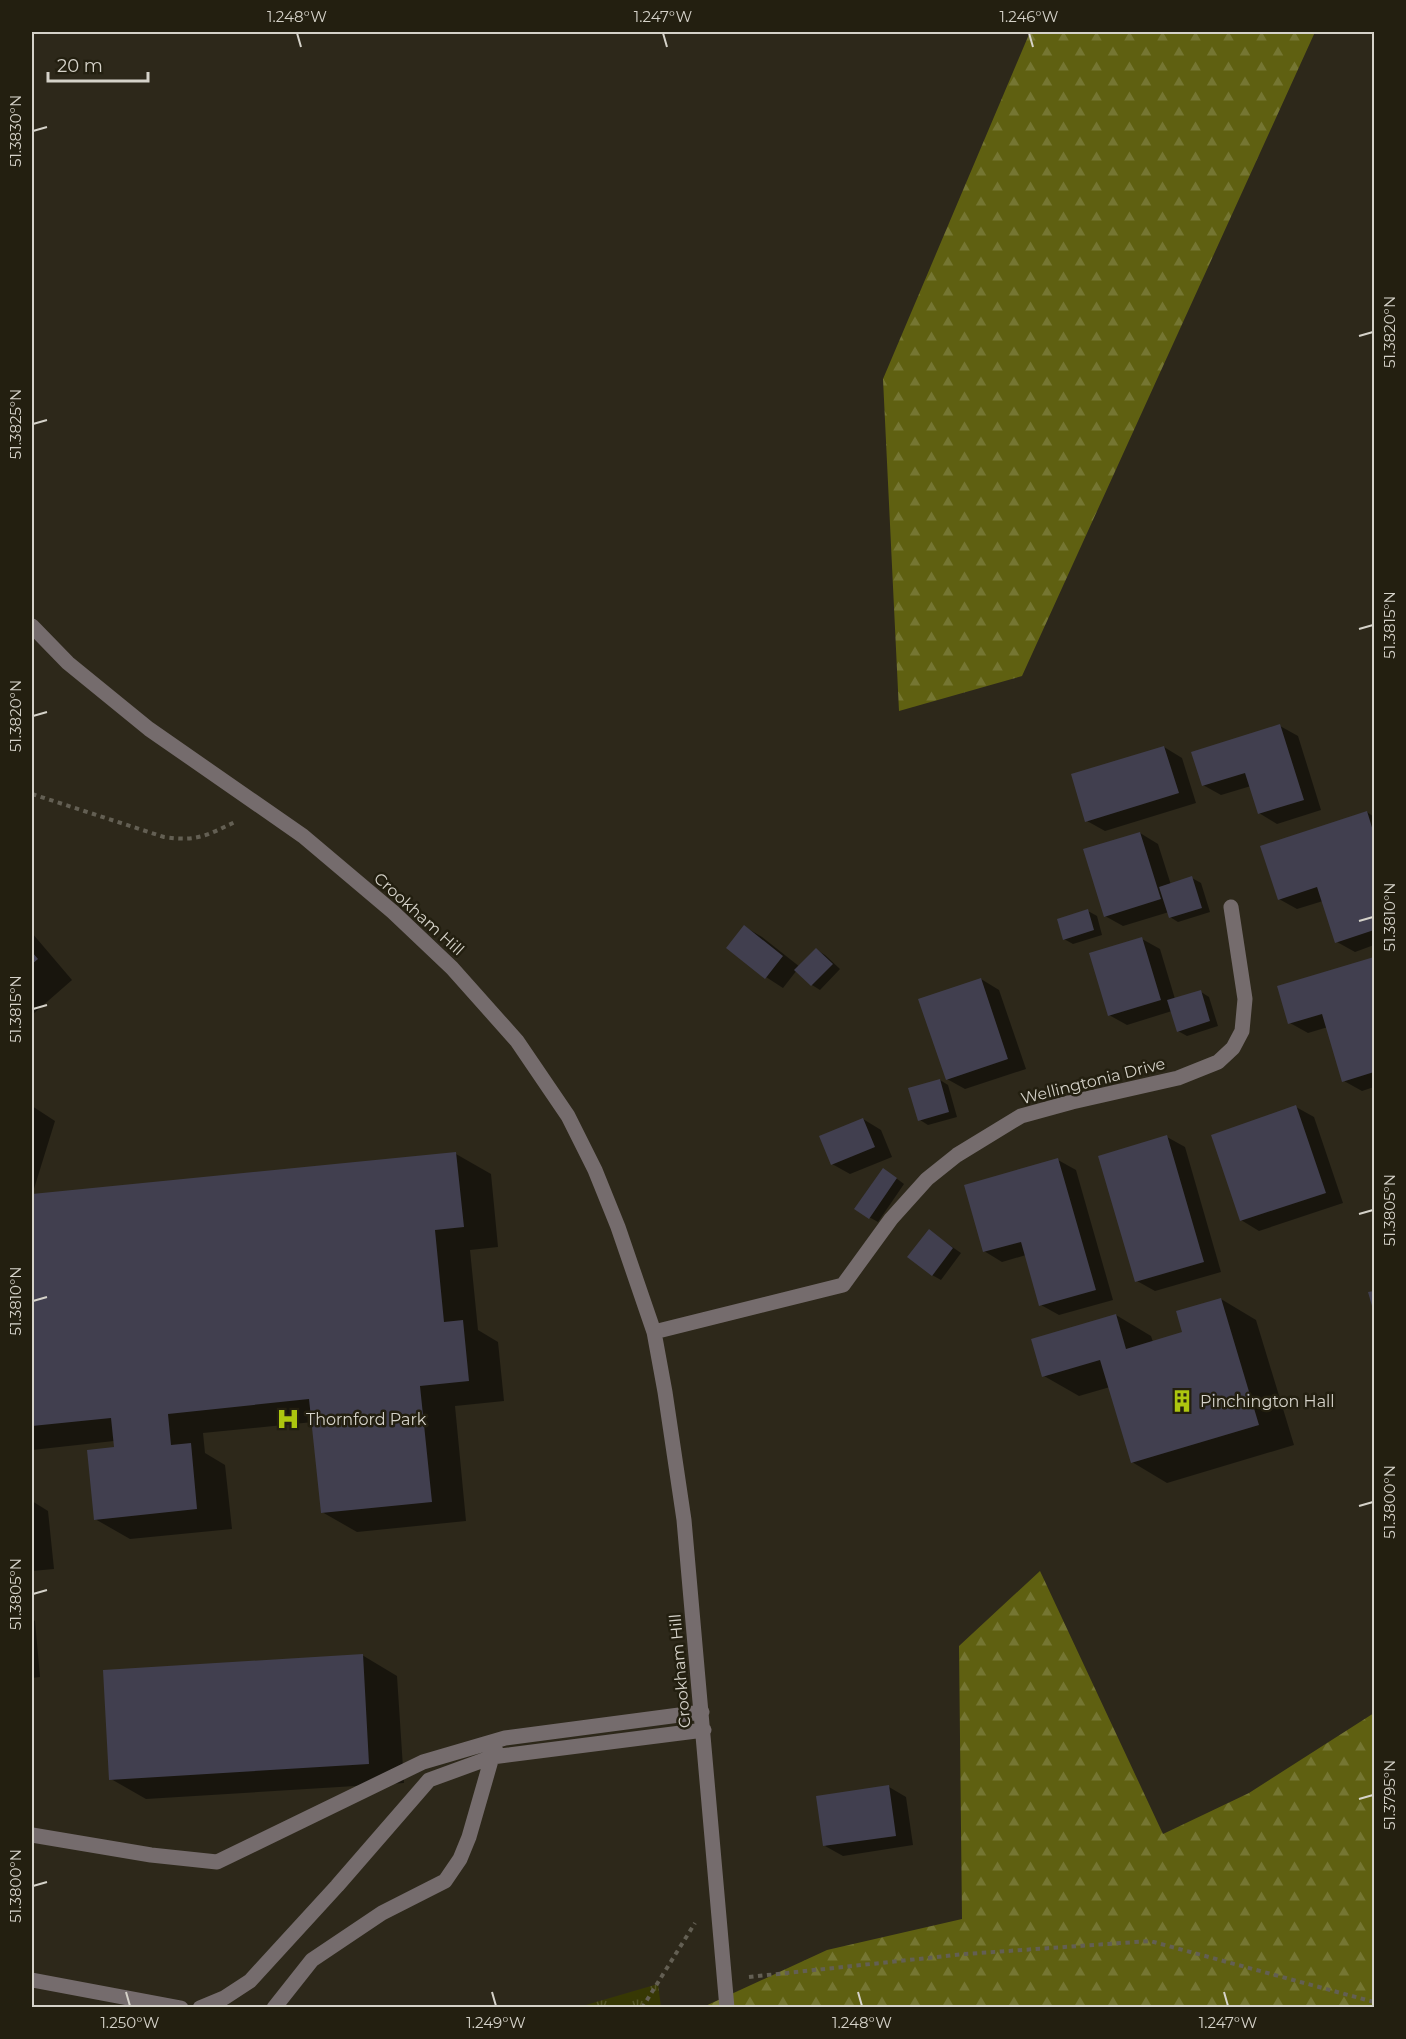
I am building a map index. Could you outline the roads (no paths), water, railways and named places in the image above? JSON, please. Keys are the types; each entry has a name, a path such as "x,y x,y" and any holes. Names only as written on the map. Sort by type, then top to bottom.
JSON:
{"street":[{"name":"Crookham Hill","path":"32,626 68,663 149,729 303,836 393,912 452,968 517,1041 568,1116 618,1227 654,1332 665,1392 684,1520 727,2007"},
{"name":"Wellingtonia Drive","path":"654,1332 843,1285 891,1219 927,1179 957,1155 1021,1116 1178,1078 1218,1062 1233,1048 1242,1031 1245,999 1231,907"},
{"path":"32,1835 151,1855 218,1862 423,1762 505,1738 702,1712"},
{"path":"200,2007 224,1998 250,1981 429,1780 492,1756 704,1730"},
{"path":"274,2007 312,1960 382,1913 445,1881 460,1859 469,1837 492,1756 505,1738"},
{"path":"32,1980 181,2007"}],"place":[{"name":"Pinchington Hall","path":"1182,1401"},
{"name":"Thornford Park","path":"288,1419"}]}
